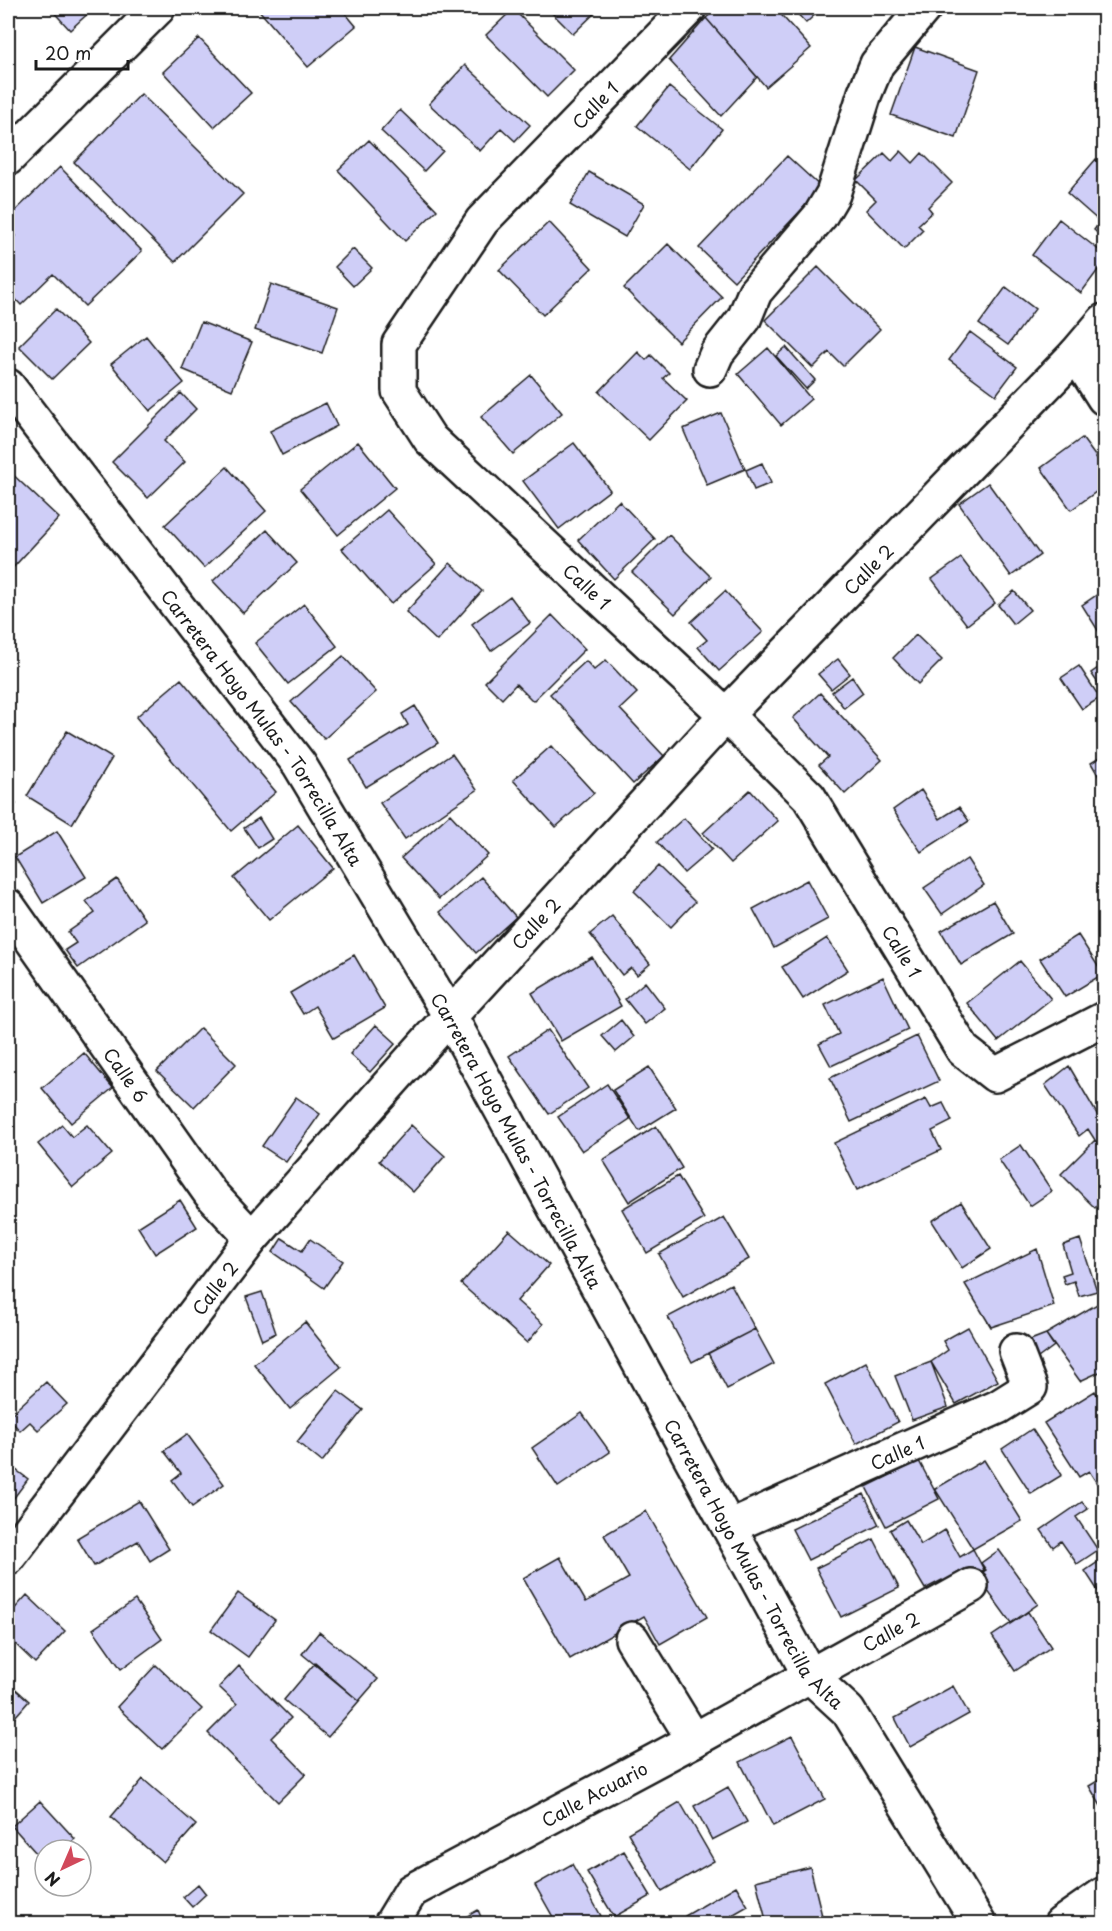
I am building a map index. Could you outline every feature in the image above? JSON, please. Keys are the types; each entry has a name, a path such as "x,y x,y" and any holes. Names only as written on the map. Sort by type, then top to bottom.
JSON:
{"street":[{"path":"8,158 158,8"},
{"name":"Calle 1","path":"689,8 482,221 399,345 399,392 430,439 726,715 809,797 963,1050 995,1076 1104,1019"},
{"path":"710,369 717,353 744,319 755,292 820,216 833,194 865,93 877,64 924,8"},
{"name":"Calle 2","path":"8,1558 252,1238 450,1016 726,715 1076,354 1104,321"},
{"path":"1076,354 1104,398"},
{"name":"Carretera Hoyo Mulas - Torrecilla Alta","path":"8,386 299,764 450,1016 810,1676 848,1711 979,1923"},
{"name":"Calle 6","path":"8,906 210,1193 252,1238"},
{"name":"Calle 1","path":"729,1527 998,1407 1030,1387 1016,1351"},
{"name":"Calle 2","path":"810,1676 971,1586"},
{"path":"632,1639 694,1740"},
{"name":"Calle Acuario","path":"391,1923 411,1891 810,1676"},
{"path":"1061,1923 1104,1894"}],"building":[{"path":"50,8 94,8 70,30"},
{"path":"257,8 341,8 356,26 308,67"},
{"path":"547,8 600,8 573,34"},
{"path":"718,8 775,8 811,48 766,87 706,18"},
{"path":"792,8 822,8 806,23"},
{"path":"513,9 574,70 547,97 486,35"},
{"path":"706,18 757,77 721,116 669,60"},
{"path":"199,38 251,93 214,127 163,72"},
{"path":"915,47 979,70 956,138 891,115"},
{"path":"465,65 530,125 515,141 501,128 480,151 429,104"},
{"path":"669,87 722,129 690,169 637,126"},
{"path":"141,94 243,194 175,262 74,162"},
{"path":"400,110 443,151 424,171 381,131"},
{"path":"369,140 437,210 405,241 338,170"},
{"path":"901,151 913,163 922,153 952,183 928,207 932,212 918,225 923,230 904,249 866,210 876,200 856,180 884,153 892,161"},
{"path":"787,156 822,188 734,281 699,248"},
{"path":"1096,159 1104,166 1104,239 1094,230 1100,222 1067,193"},
{"path":"60,167 142,251 85,306 53,274 21,305 8,291 8,244 16,236 8,226 8,218"},
{"path":"589,172 644,204 625,237 570,205"},
{"path":"1059,219 1104,254 1104,262 1081,293 1032,255"},
{"path":"549,222 592,268 543,315 499,270"},
{"path":"668,244 722,297 678,342 624,288"},
{"path":"353,249 372,268 353,286 335,267"},
{"path":"818,267 880,329 843,366 829,352 813,368 765,320"},
{"path":"271,284 338,307 322,353 255,330"},
{"path":"1006,287 1035,309 1008,345 979,324"},
{"path":"56,309 89,343 52,379 19,346"},
{"path":"201,322 252,342 232,390 182,369"},
{"path":"970,332 1017,367 996,395 949,360"},
{"path":"146,336 184,383 150,411 111,364"},
{"path":"786,347 815,380 806,389 776,356"},
{"path":"768,348 811,399 781,425 738,374"},
{"path":"638,352 646,360 651,355 669,373 663,378 687,401 649,440 599,392"},
{"path":"531,375 562,413 513,454 481,417"},
{"path":"181,393 196,409 164,441 185,462 148,498 112,462"},
{"path":"326,403 337,426 282,455 270,431"},
{"path":"721,413 745,469 707,485 683,429"},
{"path":"1082,438 1104,468 1104,486 1071,510 1041,468"},
{"path":"358,442 395,488 338,535 300,489"},
{"path":"574,443 610,490 559,529 523,481"},
{"path":"762,463 771,483 754,490 746,470"},
{"path":"227,467 266,511 204,568 165,525"},
{"path":"8,470 59,518 8,573"},
{"path":"988,483 1040,555 1011,576 959,504"},
{"path":"619,501 655,539 614,579 578,540"},
{"path":"387,510 436,564 391,604 342,549"},
{"path":"267,530 297,563 243,613 213,581"},
{"path":"669,535 711,577 675,614 632,572"},
{"path":"961,558 995,603 967,625 932,579"},
{"path":"450,563 482,591 437,641 406,612"},
{"path":"1104,590 1104,640 1082,605"},
{"path":"725,591 763,632 719,671 698,647 707,640 691,622"},
{"path":"1014,591 1030,610 1013,624 998,605"},
{"path":"510,596 530,623 491,651 472,624"},
{"path":"304,604 337,646 288,684 255,643"},
{"path":"552,615 585,649 533,701 516,684 502,699 485,682"},
{"path":"916,635 942,660 918,684 893,658"},
{"path":"343,656 376,692 324,739 291,702"},
{"path":"838,659 850,674 831,689 818,674"},
{"path":"606,660 637,693 620,709 664,756 633,784 550,694 586,661 594,670"},
{"path":"1104,664 1104,692 1091,673"},
{"path":"1079,666 1100,698 1082,709 1061,678"},
{"path":"852,677 863,693 844,708 832,692"},
{"path":"181,679 276,792 231,831 136,717"},
{"path":"820,693 882,760 845,794 819,765 828,757 793,718"},
{"path":"415,706 438,743 366,787 350,760 408,725 402,714"},
{"path":"67,731 112,758 72,824 27,796"},
{"path":"551,746 594,793 556,827 513,780"},
{"path":"452,754 477,790 405,839 380,803"},
{"path":"1104,755 1104,780 1102,782 1091,763"},
{"path":"750,790 778,821 731,863 703,833"},
{"path":"921,790 940,819 959,807 969,821 921,852 893,810"},
{"path":"8,792 16,804 8,809"},
{"path":"450,814 488,855 439,899 401,858"},
{"path":"259,818 272,839 258,848 244,828"},
{"path":"684,818 712,849 684,873 657,842"},
{"path":"298,825 333,868 269,920 234,878"},
{"path":"57,831 86,877 43,903 15,857"},
{"path":"967,859 984,885 942,914 924,888"},
{"path":"658,866 695,902 671,927 634,891"},
{"path":"481,877 516,917 476,953 440,912"},
{"path":"117,879 145,920 78,968 65,950 76,943 68,932 95,913 86,901"},
{"path":"807,880 828,919 774,948 753,909"},
{"path":"993,901 1013,934 961,965 941,931"},
{"path":"612,916 650,964 637,975 631,968 622,975 590,934"},
{"path":"1078,935 1103,974 1065,997 1040,959"},
{"path":"827,938 848,970 803,999 782,967"},
{"path":"354,955 385,1008 334,1038 315,1006 303,1014 290,993"},
{"path":"592,957 621,1006 561,1041 532,993"},
{"path":"1020,961 1051,999 998,1041 967,1003"},
{"path":"883,977 908,1030 831,1066 819,1044 839,1034 825,1005"},
{"path":"645,982 665,1008 645,1024 625,999"},
{"path":"621,1020 634,1037 616,1052 602,1036"},
{"path":"376,1025 396,1043 370,1072 350,1054"},
{"path":"200,1028 236,1064 194,1107 157,1071"},
{"path":"548,1030 588,1088 549,1114 509,1056"},
{"path":"917,1036 939,1081 851,1122 830,1078"},
{"path":"84,1053 113,1088 71,1123 42,1088"},
{"path":"1069,1066 1104,1126 1104,1147 1095,1140 1088,1129 1079,1136 1045,1085"},
{"path":"649,1067 676,1108 639,1131 613,1090"},
{"path":"607,1084 630,1119 582,1151 558,1117"},
{"path":"296,1097 320,1114 286,1162 262,1146"},
{"path":"926,1099 931,1108 943,1103 952,1121 932,1131 941,1150 857,1190 834,1143"},
{"path":"62,1125 72,1137 87,1125 112,1154 73,1187 38,1144"},
{"path":"411,1125 445,1156 413,1192 379,1161"},
{"path":"656,1126 682,1168 629,1202 603,1160"},
{"path":"1095,1140 1104,1150 1104,1198 1095,1208 1061,1174"},
{"path":"1021,1145 1052,1191 1030,1206 999,1160"},
{"path":"678,1176 704,1219 647,1253 622,1209"},
{"path":"180,1200 197,1227 155,1254 138,1227"},
{"path":"961,1202 991,1249 962,1268 932,1221"},
{"path":"724,1217 749,1259 683,1297 659,1254"},
{"path":"509,1230 549,1265 517,1301 543,1324 527,1343 461,1284"},
{"path":"282,1238 302,1251 310,1239 343,1261 324,1288 273,1252"},
{"path":"1080,1239 1097,1291 1079,1296 1074,1281 1065,1284 1062,1275 1071,1272 1063,1245"},
{"path":"1037,1249 1054,1306 991,1327 965,1284"},
{"path":"731,1284 755,1329 692,1362 668,1317"},
{"path":"262,1292 276,1333 262,1340 246,1297"},
{"path":"1104,1300 1104,1370 1080,1381 1046,1334"},
{"path":"305,1322 341,1367 290,1409 254,1364"},
{"path":"968,1327 998,1381 956,1404 931,1362 948,1350 943,1341"},
{"path":"755,1329 774,1364 727,1389 708,1353"},
{"path":"1046,1334 1054,1346 1038,1358 1028,1341"},
{"path":"866,1362 898,1422 856,1444 825,1384"},
{"path":"931,1362 948,1407 912,1420 895,1376"},
{"path":"46,1382 67,1404 38,1430 30,1422 20,1431 8,1417"},
{"path":"338,1391 363,1410 322,1462 297,1442"},
{"path":"1095,1391 1104,1406 1104,1485 1100,1488 1089,1471 1079,1477 1044,1423"},
{"path":"582,1413 610,1452 558,1487 532,1448"},
{"path":"1032,1429 1062,1475 1031,1494 1002,1449"},
{"path":"187,1434 224,1484 192,1507 172,1480 181,1473 164,1451"},
{"path":"984,1460 1022,1521 973,1549 935,1489"},
{"path":"919,1461 939,1499 886,1526 866,1487"},
{"path":"8,1464 28,1479 10,1503 8,1501"},
{"path":"864,1494 879,1525 808,1560 792,1529"},
{"path":"139,1501 169,1549 150,1561 138,1541 94,1566 77,1538"},
{"path":"1082,1502 1088,1509 1076,1517 1098,1550 1077,1564 1061,1541 1053,1547 1041,1530"},
{"path":"646,1511 707,1617 660,1644 644,1616 570,1659 523,1578 560,1557 586,1602 629,1578 604,1535"},
{"path":"906,1520 921,1545 945,1530 960,1557 973,1549 984,1570 947,1589 942,1580 925,1589 890,1530"},
{"path":"874,1539 899,1588 841,1617 816,1568"},
{"path":"999,1550 1038,1604 1011,1623 977,1576 986,1570 981,1563"},
{"path":"1104,1558 1104,1600 1085,1571"},
{"path":"238,1593 275,1620 248,1657 211,1630"},
{"path":"27,1595 65,1631 35,1663 8,1637 8,1616"},
{"path":"135,1600 162,1639 121,1669 93,1629"},
{"path":"1028,1612 1051,1647 1015,1671 992,1636"},
{"path":"319,1632 378,1679 359,1701 302,1654"},
{"path":"315,1663 359,1701 328,1737 284,1700"},
{"path":"156,1665 202,1709 162,1749 117,1707"},
{"path":"239,1666 291,1718 271,1738 306,1774 278,1802 208,1733 237,1704 219,1687"},
{"path":"8,1682 29,1701 8,1725"},
{"path":"953,1686 969,1714 910,1747 895,1718"},
{"path":"792,1736 825,1799 773,1826 740,1762"},
{"path":"1104,1777 1104,1811 1089,1786"},
{"path":"143,1779 196,1825 163,1862 111,1817"},
{"path":"728,1787 747,1822 712,1840 694,1806"},
{"path":"40,1801 74,1838 33,1838 33,1850 12,1826"},
{"path":"680,1802 714,1861 662,1891 628,1833"},
{"path":"624,1851 651,1896 614,1917 587,1872"},
{"path":"572,1864 601,1916 588,1924 557,1924 535,1885"},
{"path":"810,1867 824,1924 767,1924 756,1881"},
{"path":"198,1884 206,1894 192,1907 183,1897"},
{"path":"736,1886 748,1906 732,1915 737,1924 690,1924 685,1916"},
{"path":"478,1910 484,1924 453,1924"}]}
